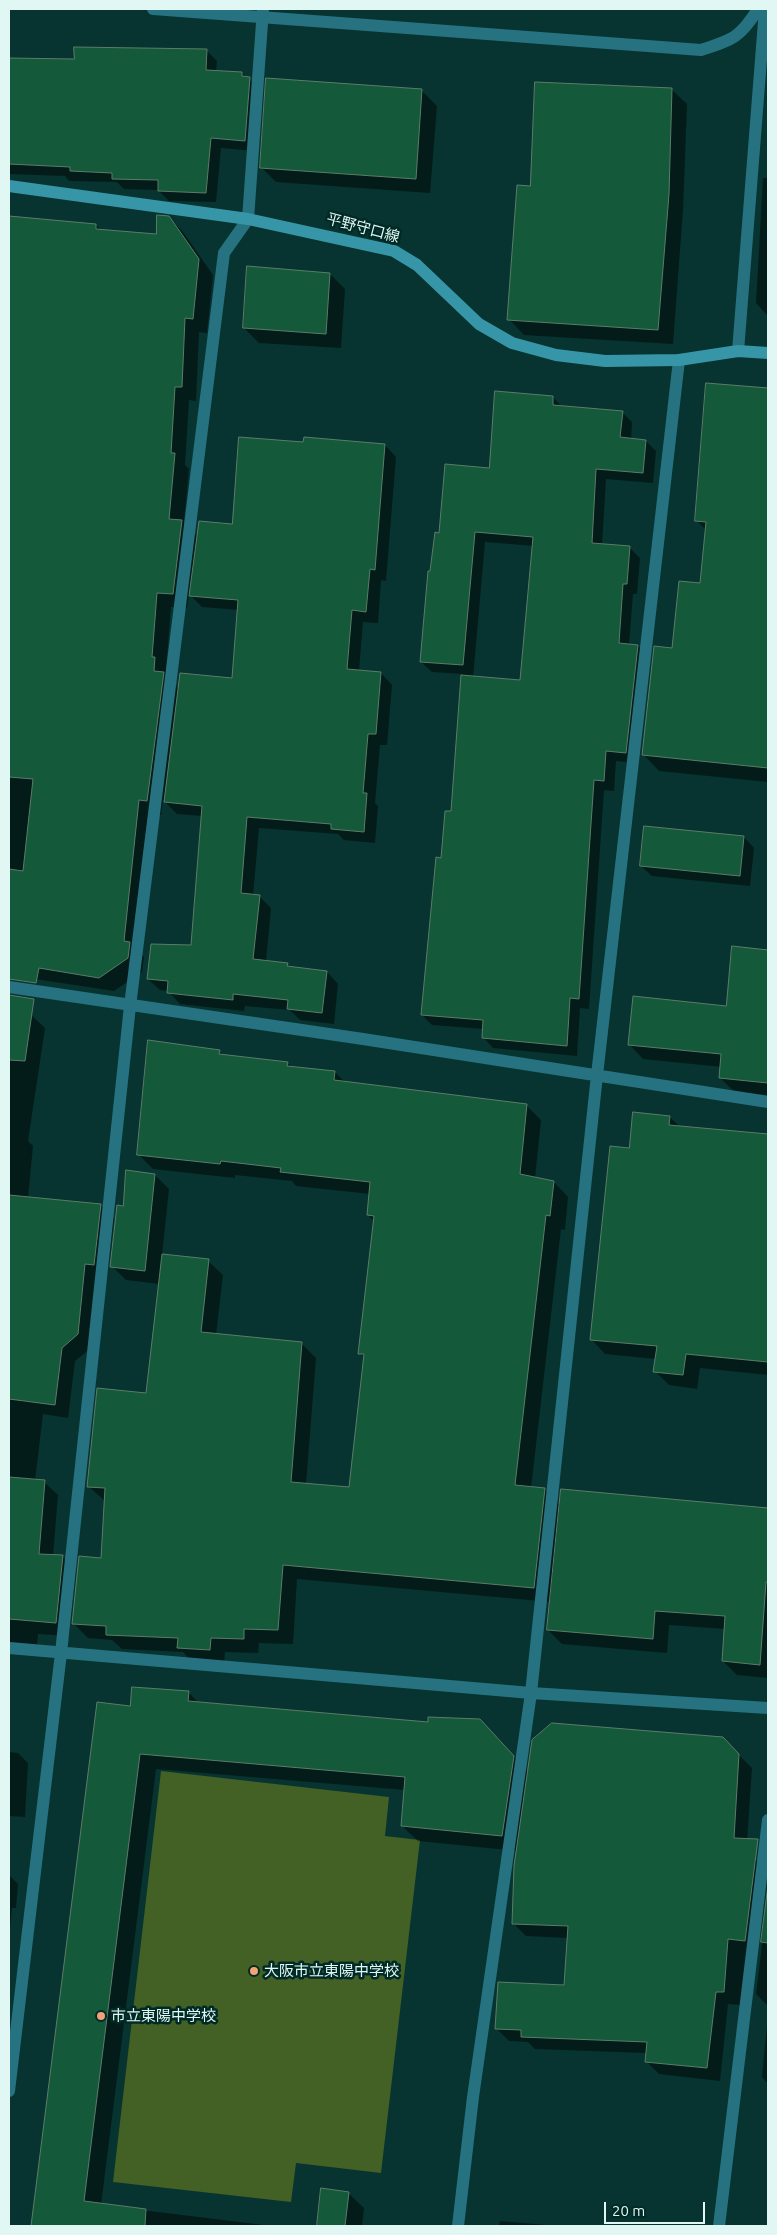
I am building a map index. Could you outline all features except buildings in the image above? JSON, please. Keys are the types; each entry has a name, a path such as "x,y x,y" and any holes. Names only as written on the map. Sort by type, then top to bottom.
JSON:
{"main road":[{"name":"平野守口線","path":"9,186 248,219 394,251 417,265 479,324 512,343 556,355 605,361 679,360 738,351 768,353"}],"street":[{"path":"153,9 263,13 701,50 733,40 751,21 758,9"},
{"path":"738,351 765,9"},
{"path":"9,2091 61,1653 130,1006 224,253 248,219 263,13"},
{"path":"458,2226 473,2097 531,1693 597,1075 679,360"},
{"path":"9,987 768,1102"},
{"path":"9,1648 531,1693 768,1708"},
{"path":"718,2226 768,1820"}],"green space":[{"path":"161,1771 389,1797 385,1836 420,1840 381,2173 296,2163 291,2202 113,2182"}],"place":[{"name":"大阪市立東陽中学校","path":"254,1971"},
{"name":"市立東陽中学校","path":"101,2016"}]}
